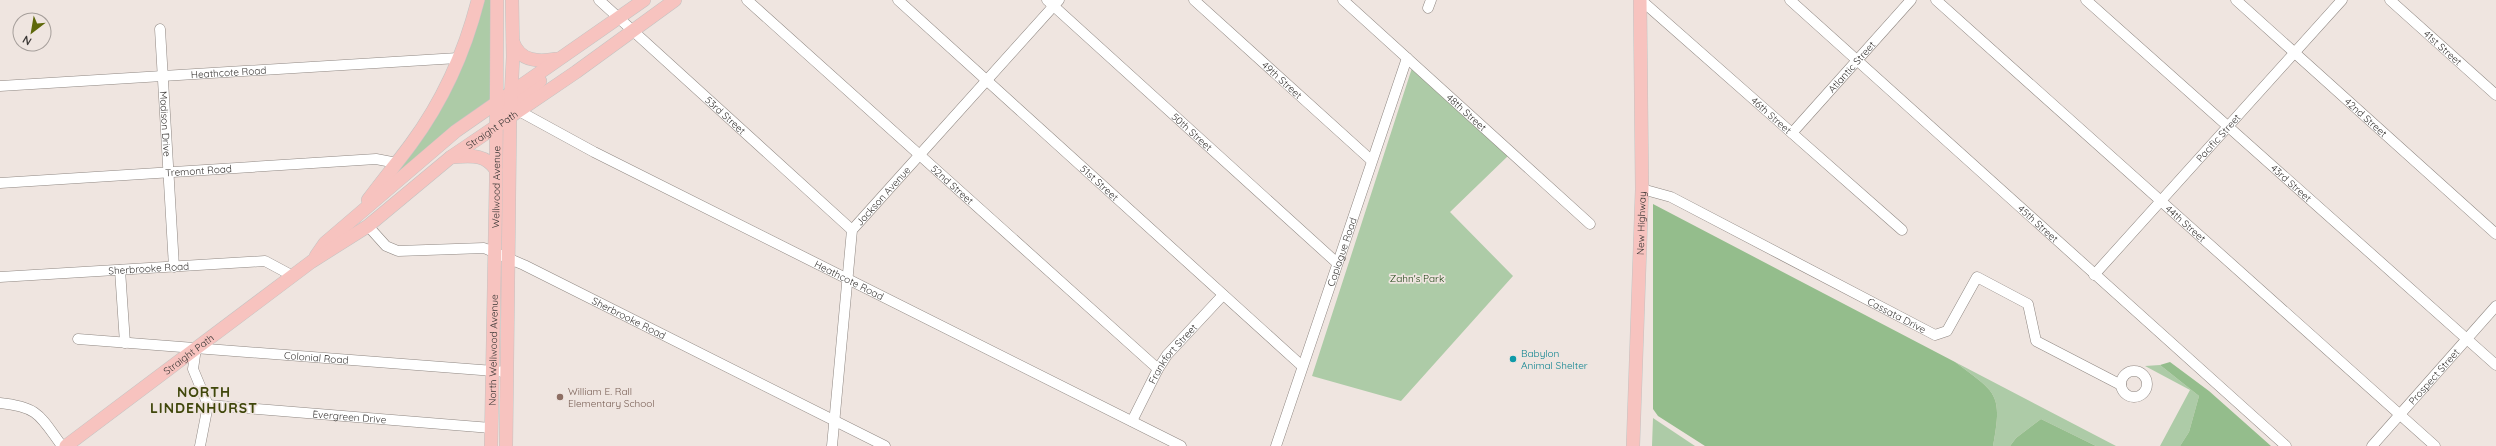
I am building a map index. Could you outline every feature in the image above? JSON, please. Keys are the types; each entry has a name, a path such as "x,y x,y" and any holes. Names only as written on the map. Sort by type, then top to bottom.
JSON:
{"main road":[{"path":"355,218 397,163 430,116 445,89 458,58 471,26 478,0"},
{"name":"Wellwood Avenue","path":"494,253 497,0"},
{"path":"506,446 508,259 513,42 512,0"},
{"name":"Straight Path","path":"66,446 311,262 368,226 451,157 496,125 512,106 560,58 644,0"},
{"name":"Straight Path","path":"311,262 325,242 355,218 456,130 496,102 512,106 632,30 674,0"},
{"name":"New Highway","path":"1633,446 1642,189 1640,0"},
{"path":"513,42 519,53 532,60 542,61 560,58"},
{"path":"512,106 562,64 581,43"},
{"path":"451,157 480,156 488,160 496,170"},
{"name":"North Wellwood Avenue","path":"491,446 494,253"}],"street":[{"name":"53rd Street","path":"599,0 852,230"},
{"name":"52nd Street","path":"747,0 1158,369"},
{"name":"51st Street","path":"898,0 1302,366"},
{"name":"49th Street","path":"1194,0 1371,160"},
{"name":"48th Street","path":"1342,0 1590,224"},
{"name":"46th Street","path":"1640,0 1902,230"},
{"name":"45th Street","path":"1790,0 1856,61 2286,446"},
{"name":"Atlantic Street","path":"1792,133 1912,0"},
{"name":"44th Street","path":"1936,0 2435,446"},
{"name":"43rd Street","path":"2086,0 2496,365"},
{"name":"42nd Street","path":"2236,0 2496,234"},
{"name":"Pacific Street","path":"2094,275 2342,0"},
{"name":"41st Street","path":"2390,0 2496,95"},
{"name":"Jackson Avenue","path":"832,446 846,278 852,230 987,80 1053,2"},
{"name":"50th Street","path":"1053,2 1337,263"},
{"name":"Madison Drive","path":"160,29 170,173 174,267"},
{"name":"Heathcote Road","path":"0,86 458,58"},
{"name":"Copiague Road","path":"1276,446 1406,58"},
{"name":"Heathcote Road","path":"512,106 594,152 1181,446"},
{"name":"Tremont Road","path":"0,182 170,173 376,159 397,163"},
{"name":"Cassata Drive","path":"1642,189 1671,197 1935,335 1947,331 1977,277 2028,304 2036,341 2121,386"},
{"name":"Sherbrooke Road","path":"368,226 386,246 398,251 484,248 885,446"},
{"name":"Sherbrooke Road","path":"0,277 265,261 293,276"},
{"path":"120,270 125,343"},
{"name":"Frankfort Street","path":"1132,421 1158,369 1168,355 1223,295"},
{"name":"Prospect Street","path":"2372,446 2496,306"},
{"name":"Colonial Road","path":"78,339 507,372"},
{"path":"196,348 193,369 208,404 200,446"},
{"path":"0,403 32,408 40,416 62,446"},
{"name":"Evergreen Drive","path":"208,404 491,428"}],"green space":[{"path":"481,0 493,0 492,101 446,132 377,194 431,122"},
{"name":"Zahn's Park","path":"1412,68 1509,155 1450,212 1513,276 1401,401 1312,376"},
{"path":"1653,204 1955,362 1980,381 1993,395 1997,414 1993,446 1705,446 1658,416 1653,409"},
{"path":"1955,362 2116,446 2096,446 2041,419 2016,438 2010,446 1993,446 1997,414 1993,395 1980,381"},
{"path":"2170,362 2209,391 2271,446 2180,446 2189,432 2199,396 2160,365"},
{"path":"2160,365 2199,396 2189,432 2180,446 2160,446 2190,390 2145,366"},
{"path":"1653,418 1695,446 1652,446"},
{"path":"2041,419 2096,446 2010,446 2016,438"}],"place":[{"name":"Babylon Animal Shelter","path":"1513,359"},
{"name":"William E. Rall Elementary School","path":"560,397"}],"district":[{"name":"NORTH LINDENHURST","path":"204,400"}]}
